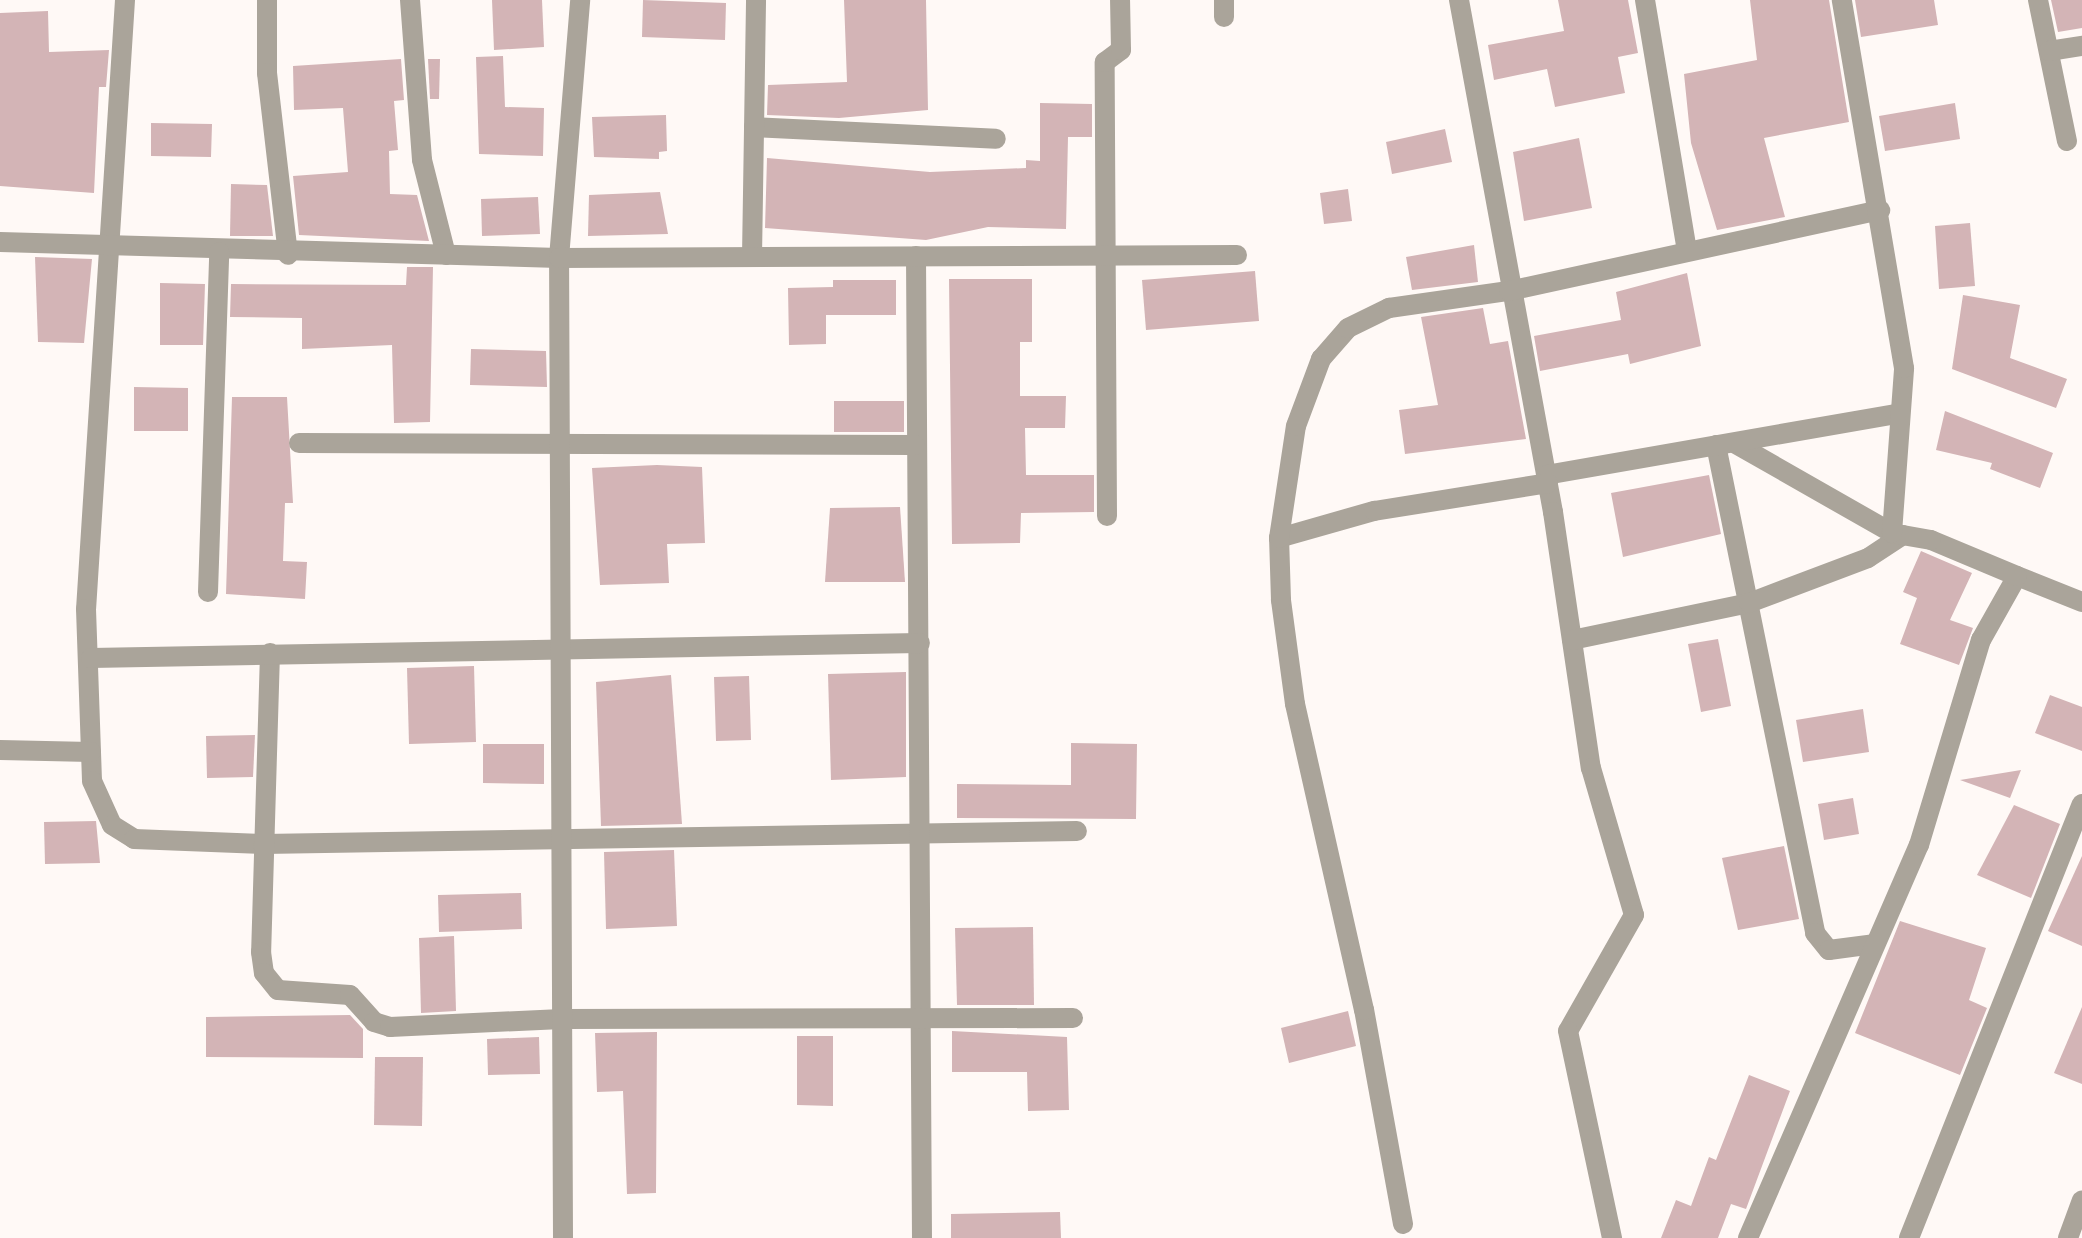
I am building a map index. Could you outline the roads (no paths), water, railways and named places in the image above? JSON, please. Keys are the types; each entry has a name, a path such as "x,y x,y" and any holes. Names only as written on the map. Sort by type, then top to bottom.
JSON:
{"street":[{"path":"125,0 104,248 86,609 91,658 91,752 98,797 112,825 134,839 263,844 560,835 1077,831"},
{"path":"267,0 267,73 288,255"},
{"path":"410,0 422,160 446,255"},
{"path":"563,1238 556,445 559,258 580,0"},
{"path":"752,257 756,0"},
{"path":"1107,516 1102,254 1105,62 1121,50 1120,0"},
{"path":"1459,0 1509,291 1547,479 1591,768 1634,915 1568,1031 1612,1238"},
{"path":"1645,0 1687,252"},
{"path":"1572,640 1749,603 1868,558 1897,534 1904,368 1880,210 1842,0"},
{"path":"2038,0 2067,141"},
{"path":"2049,51 2082,46"},
{"path":"754,127 996,139"},
{"path":"1403,1224 1364,1010 1295,704 1279,538 1296,426 1321,359 1348,328 1389,308 1509,291 1880,210"},
{"path":"0,242 288,255 559,258 1237,255"},
{"path":"208,592 219,252"},
{"path":"916,256 915,445 925,1018 922,1238"},
{"path":"1279,538 1374,511 1900,413"},
{"path":"299,443 915,445"},
{"path":"1726,445 1897,534 2082,602"},
{"path":"1726,445 1749,603 1815,933 1829,950 1874,944"},
{"path":"1748,1238 1919,845 1981,640 2017,576"},
{"path":"91,658 558,645 920,643"},
{"path":"270,653 261,952 264,973 278,990 350,995 374,1022 390,1027 562,1019 1073,1018"},
{"path":"0,750 91,752"},
{"path":"1909,1238 2082,804"},
{"path":"2068,1238 2082,1200"}]}
